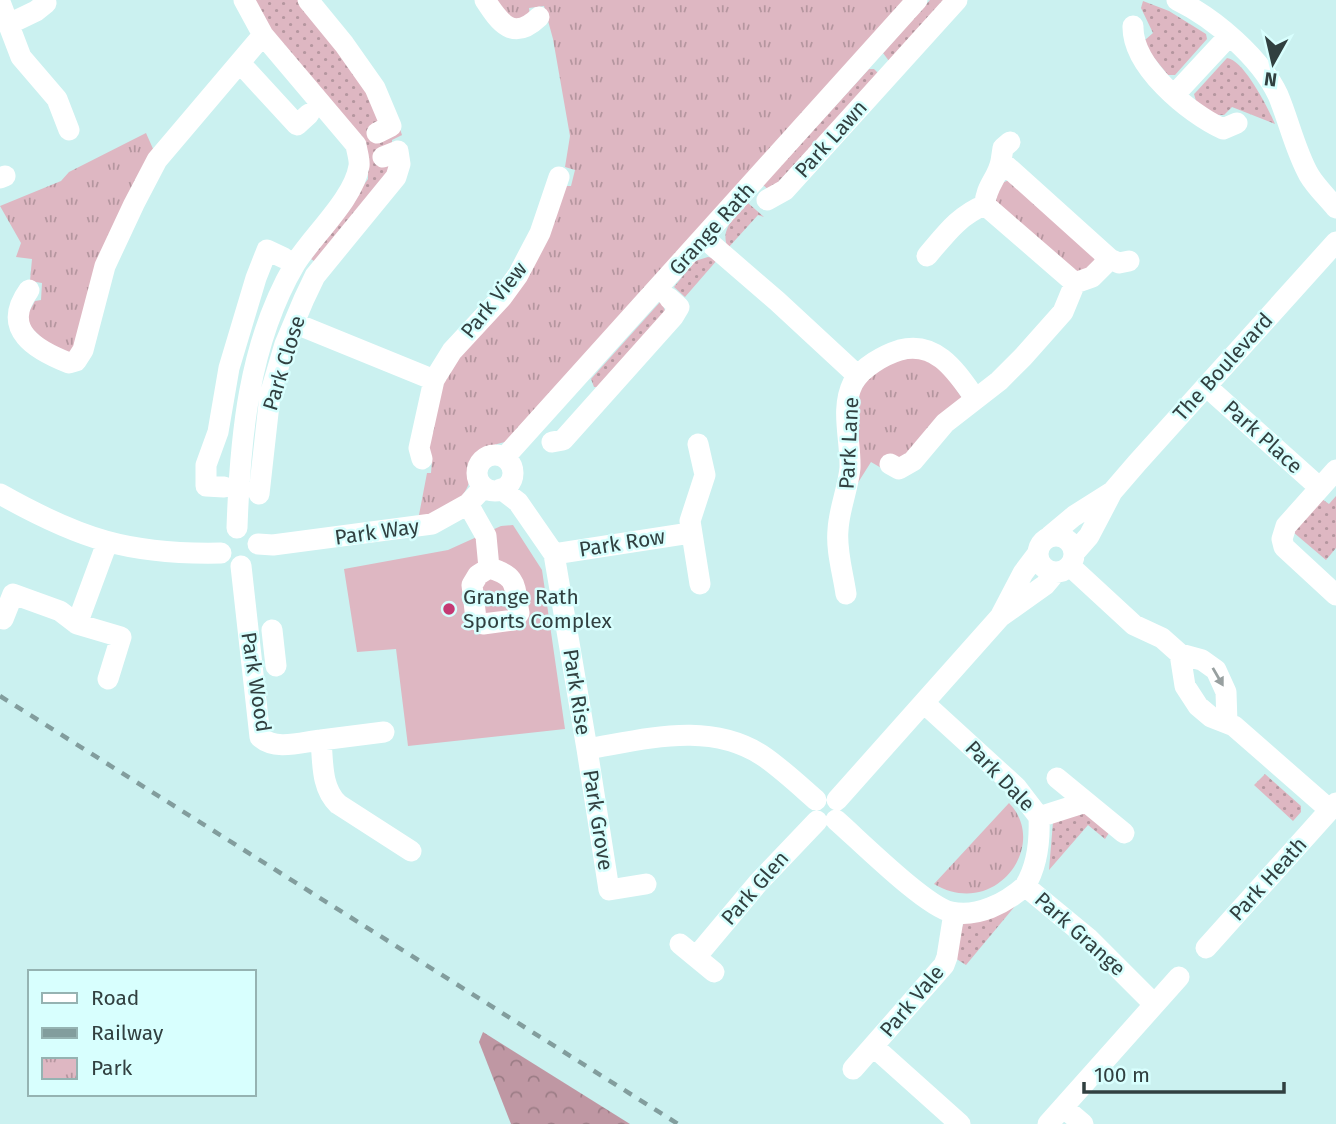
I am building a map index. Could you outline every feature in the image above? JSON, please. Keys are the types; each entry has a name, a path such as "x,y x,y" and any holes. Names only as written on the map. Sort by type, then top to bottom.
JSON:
{"street":[{"path":"237,528 246,408 252,373 289,261 352,187 359,165 356,145 263,35 244,0"},
{"path":"308,0 375,88 391,126 377,133"},
{"path":"485,0 500,23 506,27 529,27 538,17"},
{"name":"Grange Rath","path":"505,457 917,0"},
{"name":"Park Lawn","path":"767,200 785,190 957,0"},
{"path":"1177,0 1207,17 1253,59 1276,91 1310,177 1336,208"},
{"path":"0,2 22,57 48,104 69,130"},
{"path":"9,24 37,11 46,3"},
{"path":"1133,26 1133,38 1138,52 1161,83 1205,121 1223,129 1237,123"},
{"path":"29,290 22,298 19,313 19,327 23,338 69,363 76,360 83,349 105,266 157,160 263,35"},
{"path":"1175,94 1229,36"},
{"path":"869,53 890,74"},
{"path":"240,63 297,125 309,114"},
{"path":"1001,161 1119,260 1093,277 1075,283 985,205 985,195 999,172 1003,148 1010,142"},
{"name":"Park Close","path":"259,494 270,395 285,344 315,276 396,177 400,164 398,151 383,157"},
{"name":"Park View","path":"422,459 419,448 434,380 452,351 505,293 522,269 540,233 559,177"},
{"path":"927,256 962,216 985,205"},
{"name":"Park Lane","path":"704,238 858,376"},
{"name":"The Boulevard","path":"827,810 1000,617 1045,585 1067,563 1089,536 1112,492 1336,242"},
{"path":"224,487 206,486 206,465 218,432 229,368 267,250 315,276"},
{"name":"Park Lane","path":"890,464 899,469 914,461 945,423 999,381 1063,312 1075,283"},
{"path":"552,442 563,440 673,317 674,303"},
{"path":"294,323 434,380"},
{"name":"Park Lane","path":"846,594 838,531 849,468 847,410 849,395 858,376 887,355 901,350 920,349 945,359 975,398"},
{"path":"229,368 252,373"},
{"path":"576,380 598,401"},
{"name":"Park Place","path":"1206,386 1320,488"},
{"name":"Park Row","path":"698,444 705,475 690,514 690,533 700,584"},
{"path":"493,454 505,457 512,466 513,477 510,482 493,488 477,477 482,460 493,454"},
{"name":"Park Place","path":"1336,470 1286,526 1282,539 1284,547 1336,595"},
{"name":"Park Way","path":"258,544 284,544 419,528 445,519 493,488"},
{"name":"Park Rise","path":"493,488 518,502 554,554 587,750 685,734 715,737 740,744 766,758 919,893 943,910 954,913"},
{"name":"The Boulevard","path":"1000,617 1023,573 1044,545 1073,517 1112,492"},
{"path":"0,494 54,524 107,543 157,552 221,552"},
{"path":"468,503 486,536 489,568"},
{"path":"237,528 253,534 258,544 256,556 247,565 230,564 221,552 222,539 237,528"},
{"name":"Park Row","path":"554,554 690,533"},
{"path":"1067,563 1045,568 1041,564 1044,545 1066,538 1067,563 1135,625 1162,638 1180,654 1202,660 1216,670 1226,692 1227,723"},
{"path":"77,624 107,543"},
{"name":"Park Wood","path":"241,566 260,737 267,744 276,745 384,733"},
{"path":"3,619 13,594 60,611 77,624 121,637 108,679"},
{"path":"250,650 274,648"},
{"name":"Park Heath","path":"1180,654 1185,686 1192,699 1211,717 1234,726 1333,806 1232,934 1206,948"},
{"name":"Park Dale","path":"924,703 1016,787 1039,817 1086,802"},
{"path":"321,740 326,789 330,797 411,851"},
{"name":"Park Grove","path":"587,750 609,890 646,884"},
{"name":"Park Dale","path":"1058,778 1124,833"},
{"name":"Park Glen","path":"714,972 688,951 758,883 827,810"},
{"name":"Park Grange","path":"1039,817 1038,850 1031,876 1025,886 1088,938 1154,1004"},
{"path":"954,913 988,909 1025,886"},
{"name":"Park Vale","path":"853,1069 944,965 954,913"},
{"path":"1048,1124 1179,977"},
{"name":"Park Vale","path":"874,1046 960,1124"},
{"path":"1063,1107 1083,1124"}],"green space":[{"path":"254,0 299,0 402,135 392,140 392,170 317,263 311,259 368,179 368,164 262,17"},
{"path":"493,0 908,0 505,442 488,447 473,458 468,487 462,496 452,506 440,512 413,518 419,515 427,473 431,473 432,461 426,456 443,381 565,186 571,186 575,170 565,167 570,136 553,39 544,6 529,8 530,16 515,23"},
{"path":"930,0 949,0 889,61 883,53"},
{"path":"1143,1 1169,11 1206,34 1207,39 1175,75 1168,75 1146,48 1145,40 1153,33 1141,8"},
{"path":"1227,58 1241,67 1248,76 1275,124 1232,107 1224,115 1216,115 1196,101 1194,94"},
{"path":"869,69 878,73 770,191 763,185"},
{"path":"146,133 154,151 72,353 58,353 24,321 35,301 41,300 42,283 30,281 32,259 16,257 21,243 0,206 61,181 69,172"},
{"path":"1009,180 1096,254 1094,262 1086,271 1074,272 996,203 995,190"},
{"path":"748,203 764,217 758,215 728,248 727,229"},
{"path":"708,257 718,259 685,297 674,287 695,261"},
{"path":"661,301 666,313 599,387 594,387 591,379"},
{"path":"906,355 936,360 962,398 911,455 883,469 871,462 854,489 857,395 873,372"},
{"path":"1336,496 1336,548 1326,560 1293,532 1322,499 1329,504"},
{"name":"Grange Rath Sports Complex","path":"513,525 542,570 565,729 408,746 396,649 357,652 344,569 448,550 501,526"},
{"path":"1265,774 1301,806 1301,812 1293,821 1254,785"},
{"path":"1009,803 1020,820 1023,838 1019,857 1010,873 995,885 977,892 956,893 934,884"},
{"path":"1089,812 1109,833 1105,839 1088,825 1049,870 1053,822"},
{"path":"1021,899 966,965 955,958 958,937 964,922"},
{"path":"483,1032 630,1124 511,1124 479,1042"}],"railway":[{"path":"0,696 678,1124"}],"place":[{"name":"Grange Rath Sports Complex","path":"449,609"}]}
